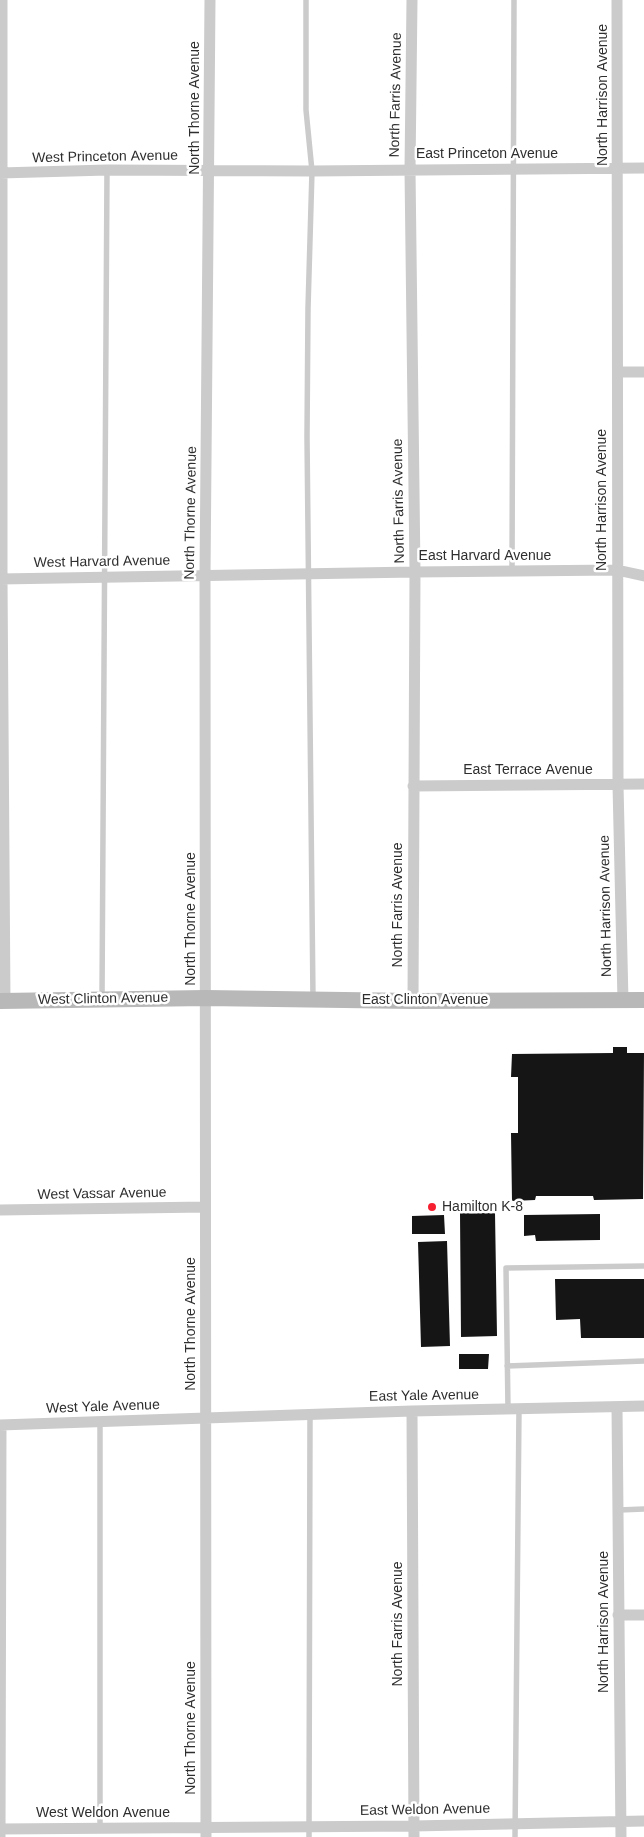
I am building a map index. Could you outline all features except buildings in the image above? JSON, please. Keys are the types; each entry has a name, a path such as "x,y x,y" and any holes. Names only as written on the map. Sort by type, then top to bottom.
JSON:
{"main road":[{"name":"East Clinton Avenue","path":"206,998 313,998 413,1001 644,1000"},
{"name":"West Clinton Avenue","path":"2,1001 206,998"}],"street":[{"path":"2,0 2,1001"},
{"name":"North Thorne Avenue","path":"206,1832 205,575 210,0"},
{"name":"North Farris Avenue","path":"412,0 410,170 415,572 413,1001"},
{"name":"North Harrison Avenue","path":"617,0 618,785 623,1000"},
{"name":"East Princeton Avenue","path":"210,171 644,168"},
{"name":"West Princeton Avenue","path":"1,173 107,170 210,171"},
{"path":"618,372 644,372"},
{"name":"East Harvard Avenue","path":"205,575 617,570 644,576"},
{"name":"West Harvard Avenue","path":"1,580 205,575"},
{"name":"East Terrace Avenue","path":"413,786 644,784"},
{"name":"West Vassar Avenue","path":"0,1210 205,1207"},
{"name":"East Yale Avenue","path":"206,1419 310,1414 644,1406"},
{"name":"North Harrison Avenue","path":"617,1407 621,1837"},
{"name":"North Farris Avenue","path":"412,1411 414,1831"},
{"name":"West Yale Avenue","path":"1,1424 206,1419"},
{"path":"0,1837 1,1424"},
{"path":"618,1615 644,1615"},
{"name":"East Weldon Avenue","path":"206,1832 414,1831 515,1824 644,1821"},
{"name":"West Weldon Avenue","path":"0,1829 206,1832"}],"lane":[{"path":"306,0 306,110 312,171 308,308 313,998"},
{"path":"512,571 514,0"},
{"path":"102,999 107,170"},
{"path":"515,1837 513,1409 507,1366 506,1268 644,1266"},
{"path":"507,1366 644,1361"},
{"path":"310,1414 310,1832"},
{"path":"100,1422 101,1831"},
{"path":"619,1510 644,1509"}],"place":[{"name":"Hamilton K-8","path":"432,1207"}]}
